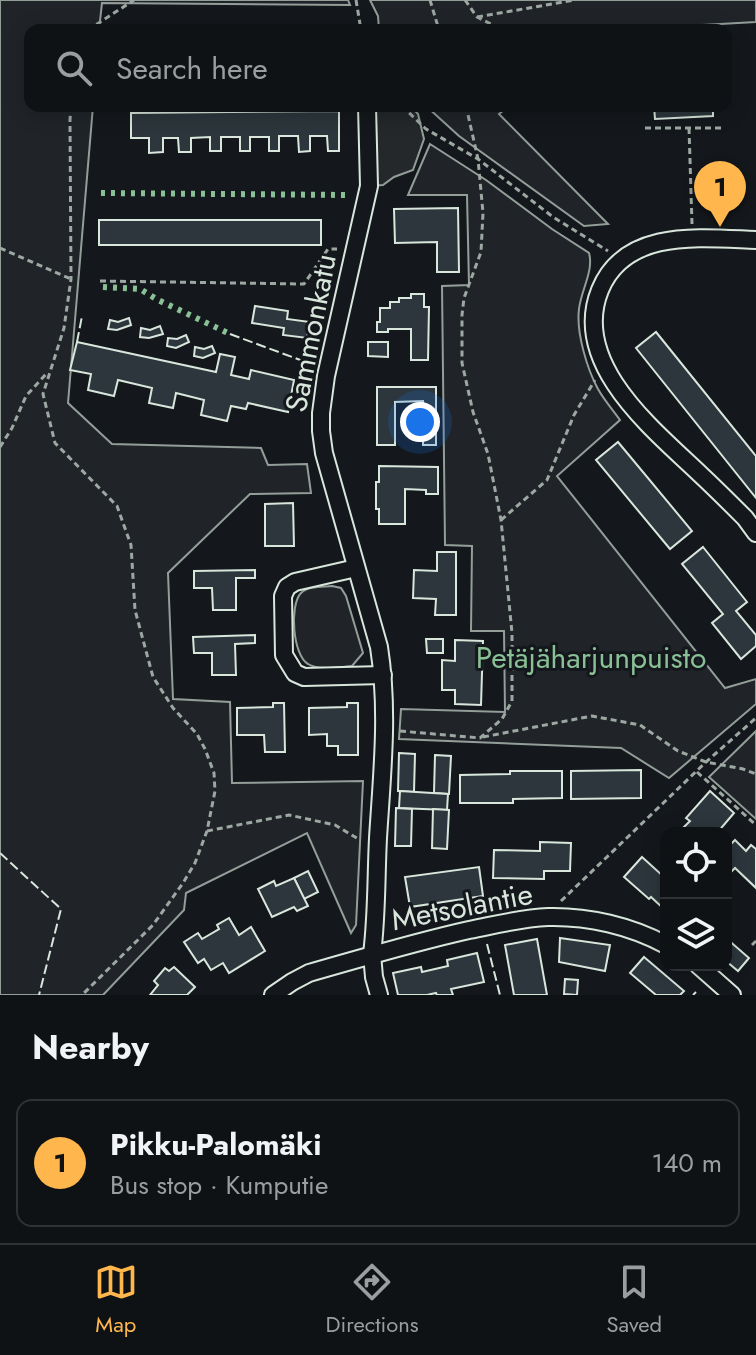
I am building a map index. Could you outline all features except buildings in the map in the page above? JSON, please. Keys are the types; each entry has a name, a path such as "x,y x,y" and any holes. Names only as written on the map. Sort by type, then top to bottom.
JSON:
{"street":[{"name":"Sammonkatu","path":"367,112 369,186 326,376 321,413 324,453 379,647 383,675 384,730 372,954 379,995"},
{"path":"756,240 674,240 633,251 606,275 594,310 596,344 604,364 640,417 745,518 756,533"},
{"path":"356,568 295,582 287,587 283,596 284,655 295,673 304,677 383,675"},
{"name":"Metsolantie","path":"273,995 309,973 372,954 495,925 546,917 617,926 660,942"},
{"path":"705,971 732,995"}],"path":[{"path":"97,24 134,0"},
{"path":"356,0 360,24"},
{"path":"430,0 437,24"},
{"path":"465,0 477,17 491,24"},
{"path":"477,17 575,0"},
{"path":"71,112 71,279 64,328 43,394 55,443 117,506 131,545 135,610 153,677 173,708 197,734 214,773 215,791 207,831 195,863 153,925 82,995"},
{"path":"408,112 426,129 478,159 553,217 621,259"},
{"path":"467,112 478,159 483,213 481,252 464,298 462,363 473,412 488,454 501,520 512,633 512,701 502,719 480,738"},
{"path":"645,128 725,128"},
{"path":"689,128 692,228"},
{"path":"0,248 71,279"},
{"path":"100,281 304,284 328,249 345,249"},
{"path":"501,520 547,480 574,415 604,364"},
{"path":"0,447 26,396 50,370"},
{"path":"384,730 480,738 592,716 640,725 678,751 706,762 756,774"},
{"path":"557,907 706,762 756,718"},
{"path":"697,772 756,825"},
{"path":"207,831 289,815 335,825 365,843"}],"green space":[{"path":"0,0 348,0 350,5 102,3 100,24 24,24 24,112 92,112 68,403 112,444 261,448 268,465 307,464 311,493 250,494 168,573 173,699 230,702 232,783 363,781 356,925 351,933 307,833 186,893 184,910 103,995 0,995"},
{"path":"370,0 756,0 756,22 720,24 379,24"},
{"path":"433,112 502,112 499,114 608,224 584,226 459,136"},
{"name":"Petäjäharjunpuisto","path":"430,144 589,253 590,267 579,309 581,339 594,381 620,420 557,476 725,688 756,679 756,704 669,778 621,748 399,739 401,709 505,712 504,631 471,631 472,546 445,545 442,286 469,285 467,195 408,195"},
{"path":"332,586 341,588 346,596 363,653 352,666 330,668 308,664 296,641 294,619 297,599 304,591"},
{"name":"Petäjäharjunpuisto","path":"756,731 756,819 709,777"}],"shaded area":[{"path":"367,112 416,112 424,139 413,170 383,185 369,186"}],"hedge":[{"path":"101,193 350,195"},
{"path":"103,287 140,289 230,334"}],"fence":[{"path":"77,342 82,316"},
{"path":"230,334 311,364 312,355"},
{"path":"0,853 61,909 39,995"},
{"path":"487,944 500,995"},
{"path":"693,995 696,992"}],"place":[{"name":"Pikku-Palomäki","path":"720,227"}]}
